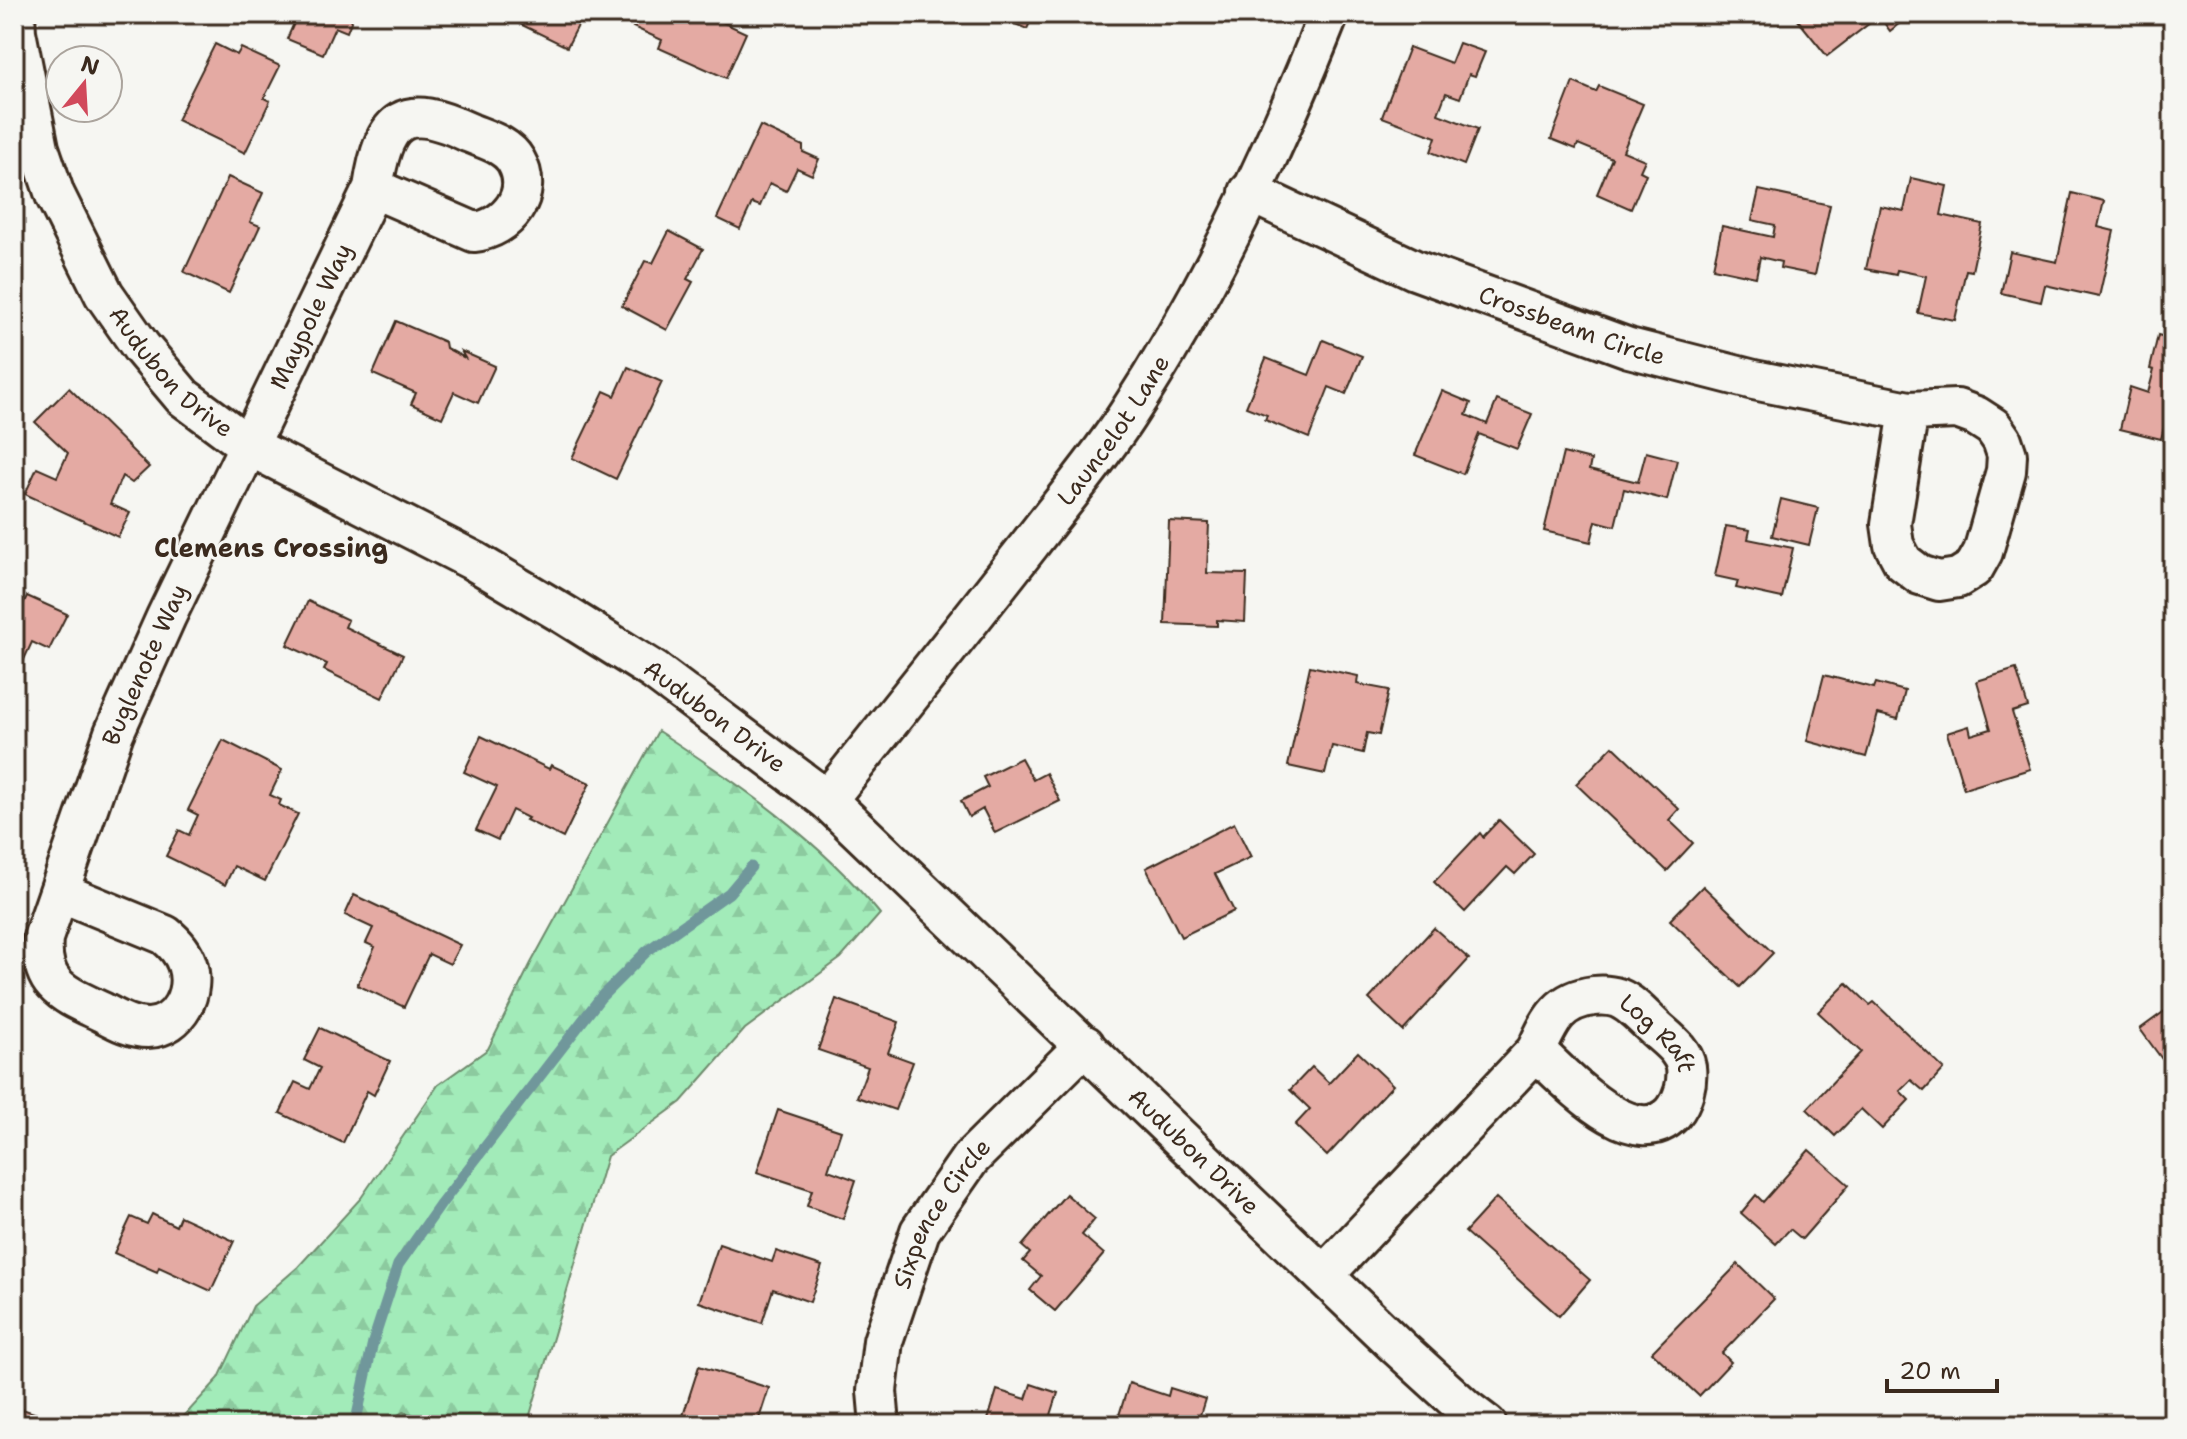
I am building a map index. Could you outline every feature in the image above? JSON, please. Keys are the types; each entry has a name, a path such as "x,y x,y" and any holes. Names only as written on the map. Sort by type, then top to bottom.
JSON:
{"street":[{"name":"Audubon Drive","path":"15,14 39,148 55,195 104,294 141,347 183,397 249,446 474,561 653,670 827,800 1398,1347 1487,1425"},
{"name":"Launcelot Lane","path":"827,800 1127,416 1205,283 1329,14"},
{"name":"Maypole Way","path":"249,446 373,188"},
{"name":"Crossbeam Circle","path":"1249,192 1415,270 1629,348 1754,380 1909,411"},
{"name":"Buglenote Way","path":"60,892 114,733 249,446"},
{"name":"Sixpence Circle","path":"880,1425 877,1391 883,1341 920,1231 970,1159 1085,1045"},
{"path":"1324,1275 1536,1051"}],"green space":[{"path":"658,731 747,792 804,837 880,914 841,958 745,1029 681,1102 607,1156 527,1425 176,1425 219,1378 253,1306 298,1267 361,1198 438,1085 488,1049 531,963"},
{"path":"403,1412 451,1425 382,1425"}],"building":[{"path":"298,14 354,14 347,32 335,27 323,54 287,39"},
{"path":"506,14 584,14 567,47"},
{"path":"639,14 705,14 746,33 726,78 659,48 662,40 633,27"},
{"path":"991,14 1034,14 1027,29"},
{"path":"1793,14 1911,14 1890,31 1879,16 1827,56"},
{"path":"1459,43 1485,52 1475,76 1469,74 1460,98 1446,93 1438,114 1478,129 1464,165 1431,152 1436,137 1382,117 1409,47 1451,63"},
{"path":"215,44 237,55 241,48 280,66 264,98 270,101 245,153 177,120"},
{"path":"1573,82 1596,92 1599,86 1643,104 1623,151 1645,160 1640,171 1646,174 1631,209 1597,194 1612,158 1578,144 1576,149 1551,139"},
{"path":"760,126 803,146 803,152 819,159 812,175 797,168 786,191 770,183 760,206 752,203 740,229 717,218"},
{"path":"228,177 263,193 250,222 260,226 229,293 184,272"},
{"path":"1911,178 1947,186 1941,215 1982,224 1972,271 1966,270 1955,320 1918,313 1926,276 1897,270 1896,275 1866,269 1880,206 1904,211"},
{"path":"1759,190 1830,205 1815,275 1780,268 1781,262 1760,257 1756,277 1713,268 1722,226 1773,237 1775,225 1752,220"},
{"path":"2072,193 2104,201 2098,227 2114,231 2099,297 2045,285 2041,302 2001,293 2010,252 2057,262"},
{"path":"669,231 703,249 687,279 693,282 667,330 622,306 645,261 653,263"},
{"path":"396,321 445,342 446,348 465,358 461,351 495,366 478,403 454,392 442,418 411,404 416,393 373,374"},
{"path":"2158,335 2173,339 2173,401 2161,439 2120,429 2130,387 2148,393"},
{"path":"1323,340 1362,356 1346,394 1329,387 1309,438 1265,420 1267,415 1246,407 1266,358 1309,375"},
{"path":"628,367 662,382 616,479 572,458 604,391 615,396"},
{"path":"69,388 149,467 132,483 122,476 110,504 130,513 118,537 25,494 37,468 57,477 68,453 35,422"},
{"path":"1442,391 1471,403 1466,415 1487,424 1497,400 1532,414 1517,449 1479,434 1463,474 1415,455"},
{"path":"1646,452 1677,460 1667,500 1624,489 1615,526 1596,521 1591,542 1544,531 1563,453 1591,460 1589,470 1638,482"},
{"path":"1781,499 1818,508 1809,545 1772,536"},
{"path":"1169,521 1209,523 1207,573 1247,574 1245,622 1217,620 1217,626 1165,624"},
{"path":"1726,526 1750,530 1748,539 1793,548 1782,598 1736,588 1738,581 1715,576"},
{"path":"27,596 67,614 49,650 32,642 16,677 14,602 22,606"},
{"path":"308,601 348,620 345,627 403,655 382,698 324,670 327,664 287,645"},
{"path":"1310,666 1358,676 1357,684 1389,690 1379,735 1367,733 1363,753 1332,746 1325,774 1288,766"},
{"path":"2016,669 2028,707 2012,712 2030,769 1964,789 1947,733 1969,726 1971,735 1991,729 1977,681"},
{"path":"1824,675 1874,688 1876,683 1905,691 1898,719 1878,714 1866,757 1807,741"},
{"path":"481,736 549,769 551,765 590,783 563,838 512,810 498,840 476,830 497,787 464,772"},
{"path":"223,740 282,770 270,795 281,800 279,805 298,814 265,881 234,866 225,885 166,856 179,830 189,835 198,815 188,810"},
{"path":"1613,746 1679,809 1669,820 1693,843 1667,871 1576,784"},
{"path":"1021,758 1033,780 1046,773 1060,801 995,833 983,809 969,817 961,801 988,787 983,777"},
{"path":"1499,820 1534,854 1515,874 1507,867 1465,912 1434,882 1480,833 1483,837"},
{"path":"1234,823 1251,857 1215,874 1234,911 1181,937 1146,868"},
{"path":"1703,886 1773,953 1740,987 1670,920"},
{"path":"354,895 460,945 450,964 429,954 404,1007 357,985 375,947 366,943 373,928 345,915"},
{"path":"1434,928 1469,959 1403,1031 1369,999"},
{"path":"1847,983 1870,1005 1874,1002 1944,1069 1924,1091 1911,1080 1900,1091 1909,1100 1882,1129 1861,1109 1835,1136 1807,1109 1861,1052 1818,1012"},
{"path":"836,999 899,1022 888,1053 913,1062 895,1110 857,1097 868,1067 818,1050"},
{"path":"2173,1005 2173,1062 2167,1066 2140,1029"},
{"path":"320,1028 390,1061 374,1095 367,1091 343,1143 280,1113 295,1082 310,1089 320,1068 304,1060"},
{"path":"1358,1052 1393,1085 1327,1156 1295,1125 1310,1109 1290,1090 1312,1067 1329,1083"},
{"path":"778,1110 841,1131 828,1170 856,1180 843,1219 807,1206 812,1190 757,1172"},
{"path":"1809,1150 1849,1185 1802,1239 1790,1229 1776,1244 1741,1213 1756,1195 1763,1202"},
{"path":"1066,1194 1095,1219 1082,1235 1104,1254 1055,1311 1030,1290 1041,1276 1023,1261 1030,1253 1022,1246"},
{"path":"1496,1198 1590,1280 1559,1316 1465,1232"},
{"path":"152,1214 176,1226 180,1216 234,1241 211,1291 159,1267 157,1272 114,1253 131,1217 147,1224"},
{"path":"719,1244 772,1262 776,1251 822,1266 810,1302 773,1289 762,1323 699,1302"},
{"path":"1738,1264 1774,1299 1722,1353 1731,1362 1699,1396 1652,1352"},
{"path":"699,1366 769,1388 757,1425 680,1425"},
{"path":"1129,1383 1168,1396 1170,1388 1205,1399 1197,1425 1116,1425"},
{"path":"1031,1384 1058,1393 1051,1415 1061,1418 1059,1425 976,1425 977,1421 987,1423 997,1390 1026,1399"},
{"path":"22,1409 58,1421 57,1425 14,1425 14,1413 20,1415"}],"waterway":[{"path":"355,1425 373,1342 398,1265 441,1204 601,997 647,951 729,893 751,867"}],"district":[{"name":"Clemens Crossing","path":"271,548"}]}
